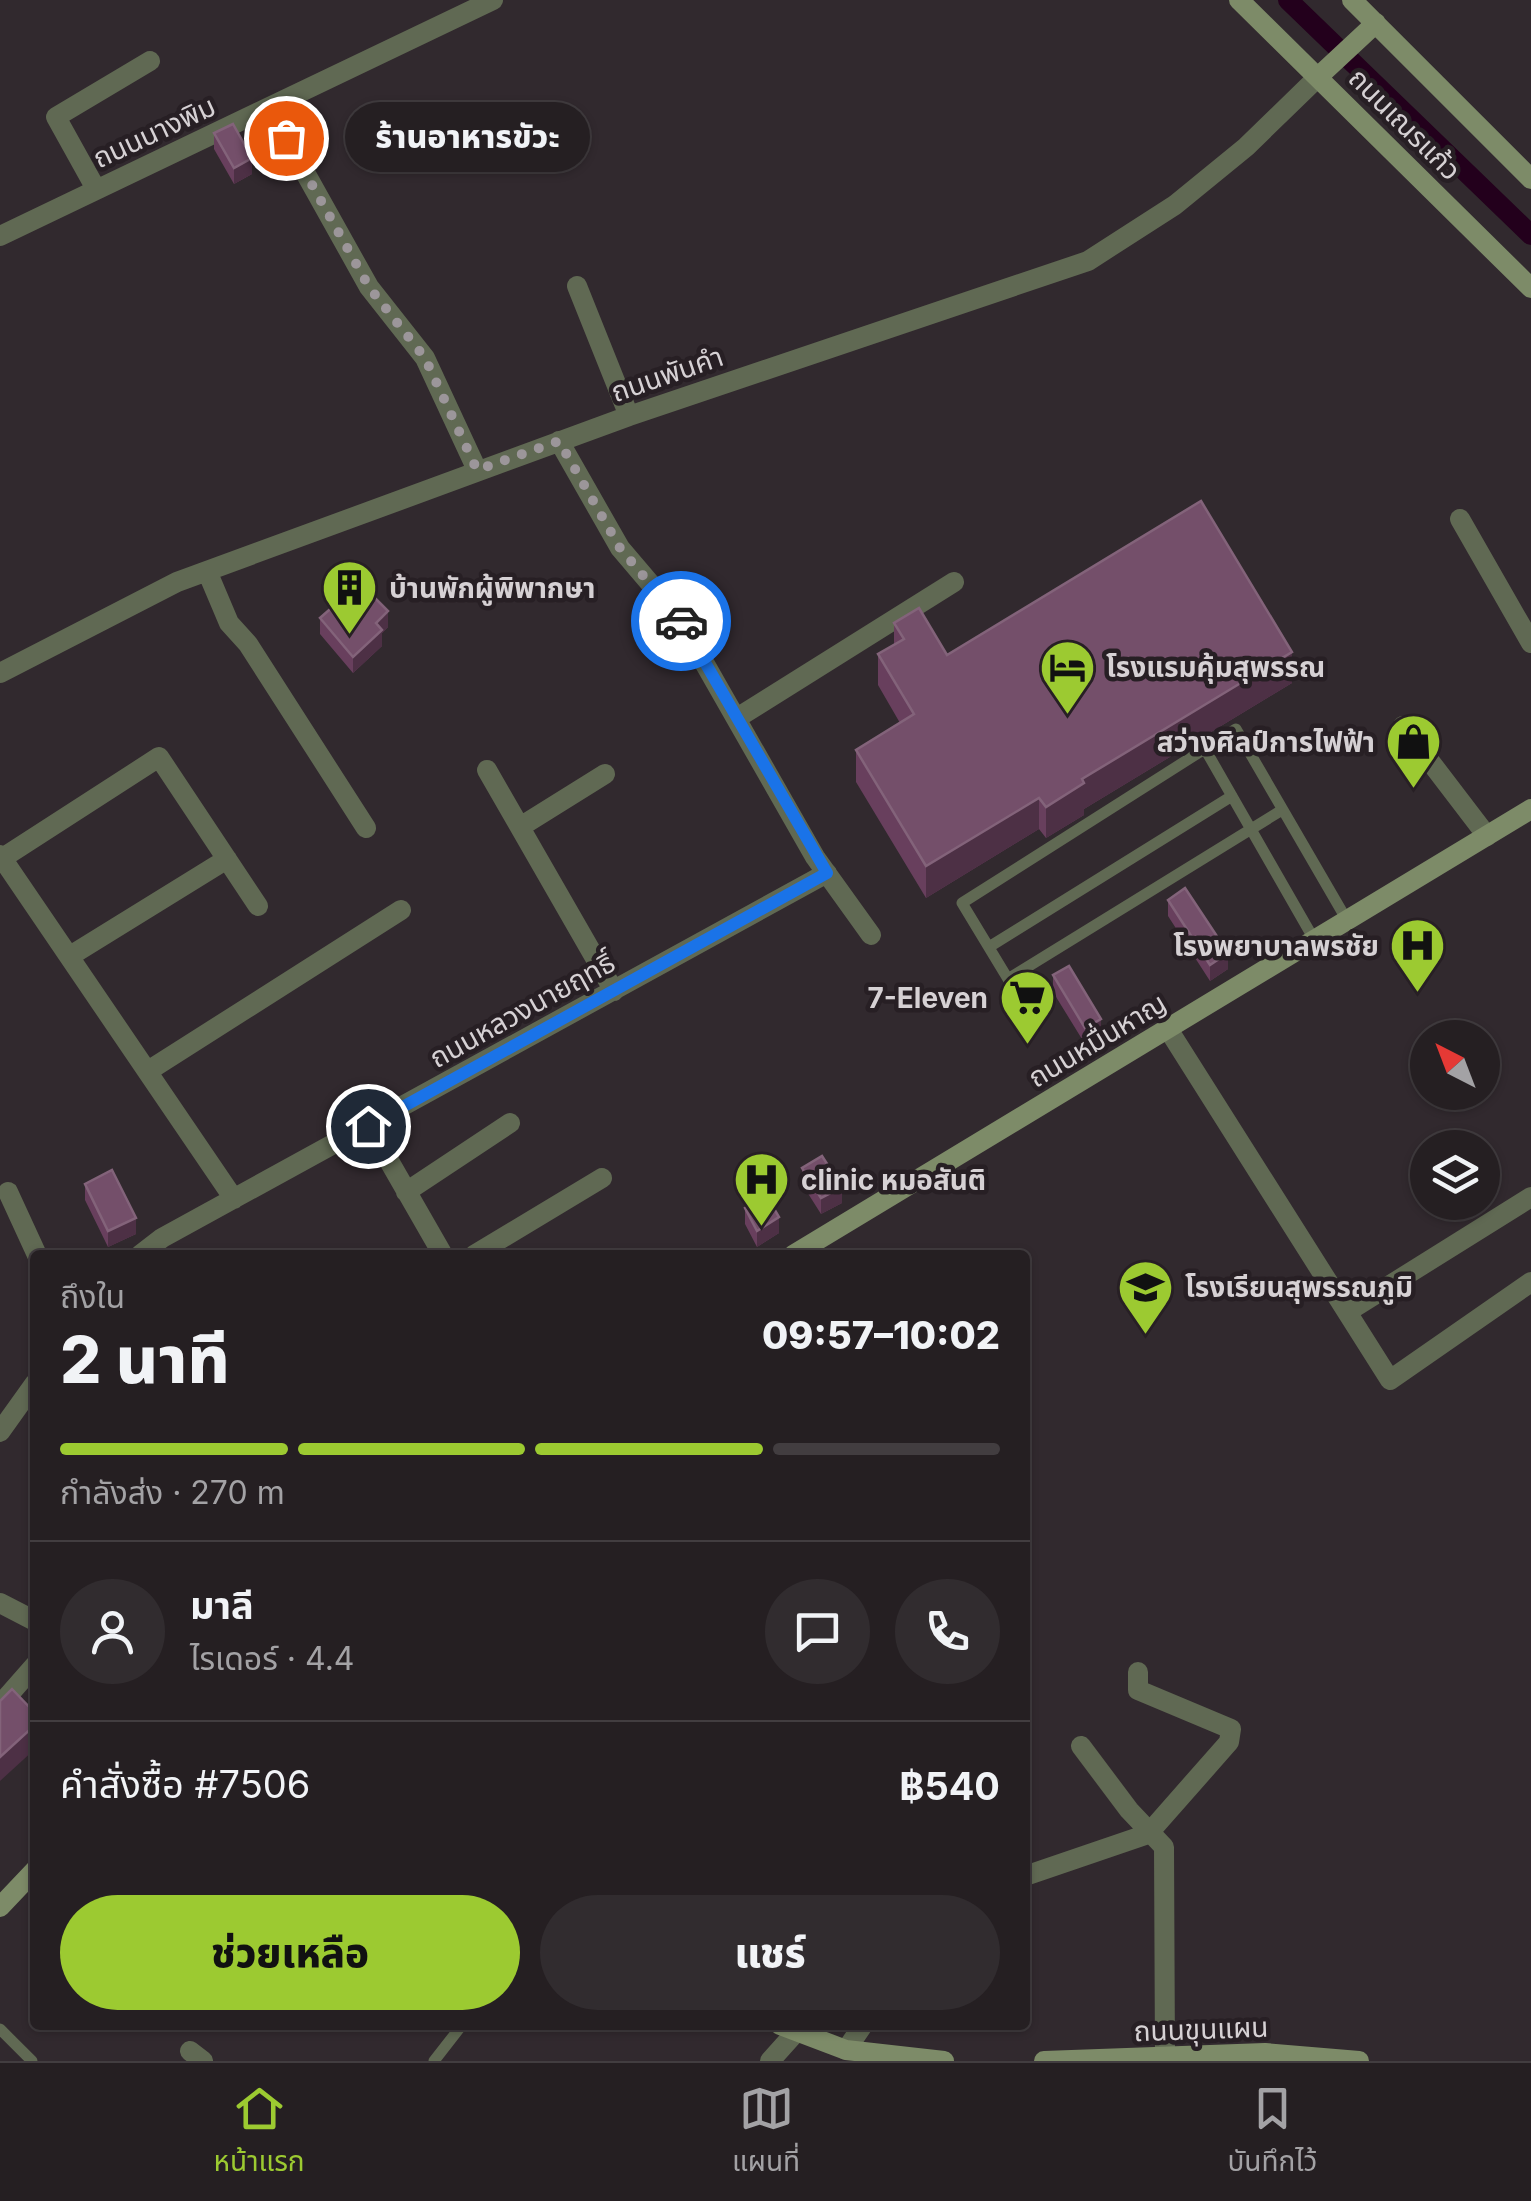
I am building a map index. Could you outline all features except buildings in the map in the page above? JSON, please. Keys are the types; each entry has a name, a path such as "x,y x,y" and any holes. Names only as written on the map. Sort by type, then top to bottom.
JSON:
{"street":[{"name":"ถนนนางพิม","path":"0,236 493,0"},
{"name":"ถนนเณรแก้ว","path":"1238,0 1531,288"},
{"name":"ถนนเณรแก้ว","path":"1352,0 1531,179"},
{"path":"1318,76 1376,23"},
{"path":"96,190 56,118 150,62"},
{"name":"ถนนพันคำ","path":"0,673 26,656 207,571 629,416 1088,261 1175,205 1246,147 1318,76"},
{"path":"269,108 369,287 425,358 477,470"},
{"path":"578,286 629,416"},
{"path":"559,441 620,548 677,616 827,873 871,935"},
{"path":"1460,519 1531,643"},
{"path":"207,571 229,623 248,644 366,828"},
{"path":"738,718 954,582"},
{"path":"1404,726 1487,836"},
{"path":"234,1199 2,856 160,757 258,906"},
{"path":"487,770 614,991"},
{"path":"520,827 605,774"},
{"name":"ถนนหมื่นหาญ","path":"801,1250 1531,809"},
{"path":"70,956 227,859"},
{"name":"ถนนหลวงนายฤทธิ์","path":"148,1250 234,1199 827,873"},
{"path":"148,1071 401,910"},
{"path":"1168,1029 1390,1380 1531,1282"},
{"path":"406,1192 510,1123"},
{"path":"368,1126 441,1250"},
{"path":"482,1250 602,1178"},
{"path":"1347,1312 1531,1196"},
{"path":"5,1199 34,1250"},
{"path":"0,1432 30,1389"},
{"path":"0,1603 30,1618"},
{"path":"0,1705 30,1671"},
{"path":"1030,1874 1148,1834 1229,1742 1231,1729 1138,1690 1138,1672"},
{"path":"1081,1746 1148,1834 1164,1847 1150,2060"},
{"path":"0,1907 30,1875"},
{"path":"770,2061 786,2030"},
{"path":"790,2030 846,2050 944,2061"},
{"path":"846,2050 860,2030"},
{"name":"ถนนขุนแผน","path":"1044,2061 1150,2060 1265,2052 1359,2061"}],"lane":[{"path":"1282,810 1008,979 962,903 1236,729 1348,922"},
{"path":"1204,749 1315,940"},
{"path":"988,947 1232,796"},
{"path":"0,2030 32,2061"},
{"path":"434,2061 458,2030"}],"waterway":[{"path":"1288,0 1531,235"}],"way so far":[{"path":"286,138 369,287 425,358 477,470 559,441 620,548 681,621"}],"place":[{"name":"ร้านอาหารขัวะ","path":"286,138"},
{"name":"บ้านพักผู้พิพากษา","path":"350,637"},
{"name":"โรงแรมคุ้มสุพรรณ","path":"1067,716"},
{"name":"สว่างศิลป์การไฟฟ้า","path":"1414,791"},
{"name":"โรงพยาบาลพรชัย","path":"1418,995"},
{"name":"7-Eleven","path":"1027,1047"},
{"name":"clinic หมอสันติ","path":"762,1229"},
{"name":"โรงเรียนสุพรรณภูมิ","path":"1146,1336"}],"route":[{"path":"368,1126 827,873 681,621"}]}
